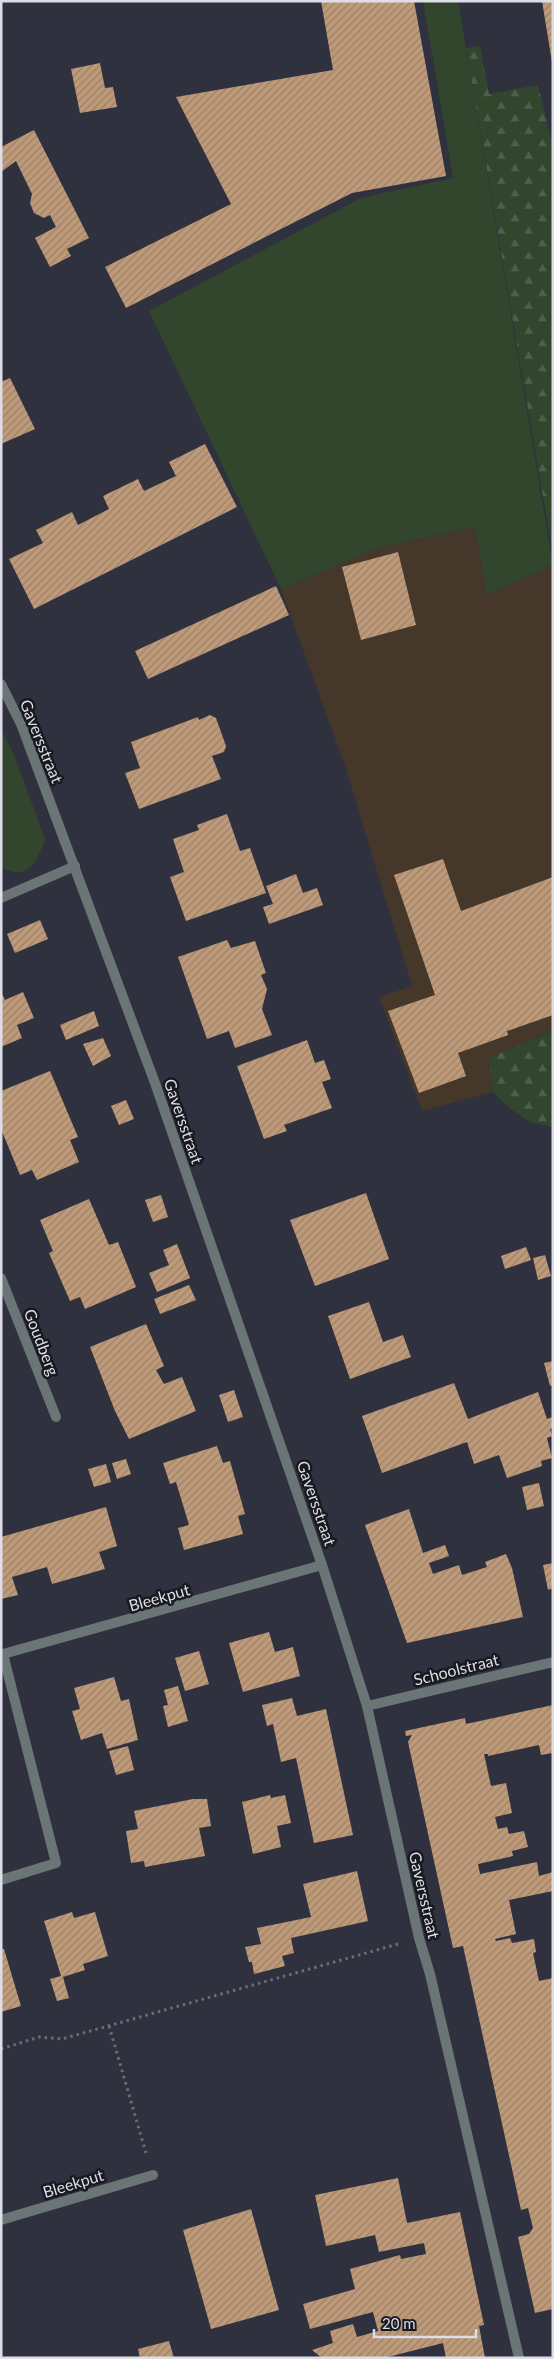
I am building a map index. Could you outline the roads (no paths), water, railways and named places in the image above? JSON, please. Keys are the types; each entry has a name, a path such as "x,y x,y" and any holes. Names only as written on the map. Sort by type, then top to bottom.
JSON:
{"street":[{"name":"Gaversstraat","path":"1,684 21,724 155,1084 322,1566 367,1706 419,1938 430,1974 519,2358"},
{"path":"1,898 75,866"},
{"name":"Goudberg","path":"1,1278 56,1417"},
{"name":"Bleekput","path":"1,1880 56,1864 2,1654 322,1566"},
{"name":"Schoolstraat","path":"367,1706 553,1662"},
{"name":"Bleekput","path":"1,2220 153,2175"}]}
